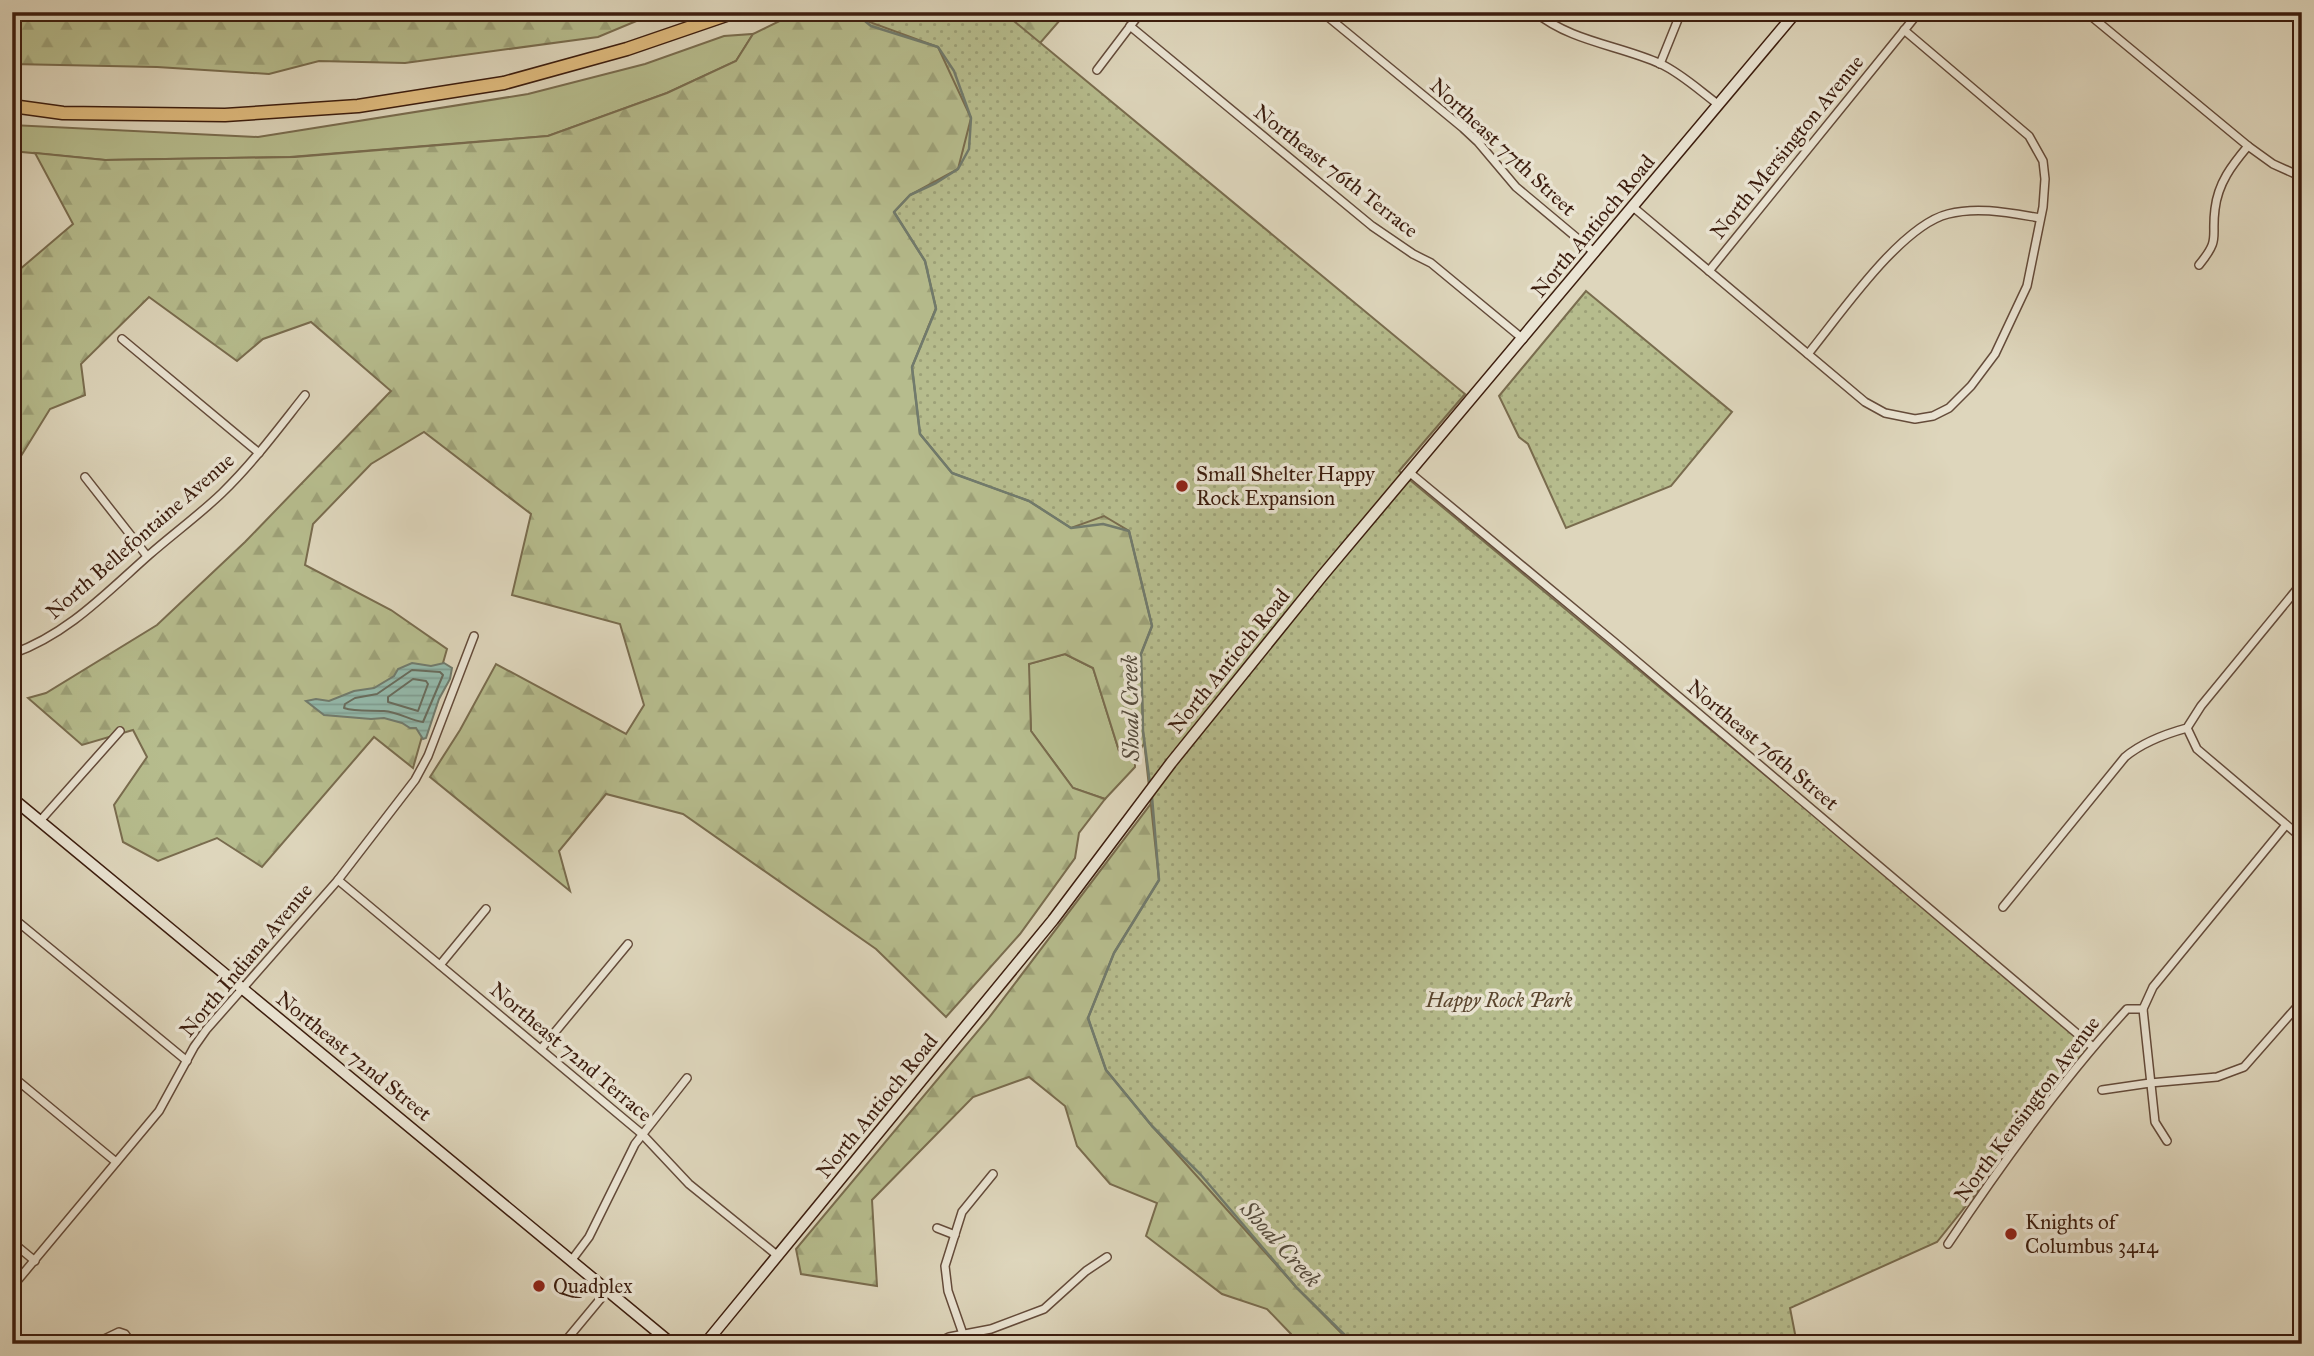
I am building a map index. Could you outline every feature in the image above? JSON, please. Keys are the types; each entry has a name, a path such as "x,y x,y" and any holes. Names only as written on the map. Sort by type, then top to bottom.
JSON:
{"main road":[{"path":"12,106 63,113 225,115 358,106 504,83 627,49 735,12"}],"street":[{"path":"1097,70 1141,12"},
{"name":"Northeast 77th Street","path":"1322,12 1463,128 1516,187 1595,253"},
{"path":"1535,12 1557,28 1580,38 1660,64 1678,73 1719,105"},
{"path":"1660,64 1681,12"},
{"name":"North Antioch Road","path":"705,1344 1054,920 1171,763 1409,472 1796,12"},
{"name":"North Mersington Avenue","path":"1709,271 1919,12"},
{"path":"2086,12 2248,146 2273,164 2302,177"},
{"name":"Northeast 76th Terrace","path":"1130,26 1372,226 1413,254 1431,262 1523,339"},
{"path":"1633,207 1865,402 1885,413 1915,419 1949,408 1972,386 1995,354 2028,286 2034,262 2045,179 2043,161 2023,128 1904,30"},
{"path":"2199,264 2213,248 2215,210 2223,179 2248,146"},
{"path":"1808,354 1890,253 1919,228 1936,218 1950,213 1979,210 2040,218"},
{"path":"122,339 259,453"},
{"name":"North Bellefontaine Avenue","path":"12,654 53,636 81,617 147,556 222,493 259,453 305,395"},
{"name":"Northeast 76th Street","path":"1409,472 2093,1046"},
{"path":"85,477 147,556"},
{"path":"2003,907 2126,757 2166,733 2187,727 2205,701 2302,583"},
{"name":"North Indiana Avenue","path":"12,1287 159,1111 206,1030 338,880 415,780 428,756 474,636"},
{"path":"2187,727 2197,749 2302,838"},
{"path":"40,821 120,732"},
{"name":"Northeast 72nd Street","path":"12,798 672,1344"},
{"path":"2167,1141 2155,1122 2143,1009 2154,988 2286,825"},
{"name":"Northeast 72nd Terrace","path":"338,880 642,1134 689,1184 778,1256"},
{"path":"440,965 486,909"},
{"path":"12,917 187,1061"},
{"path":"541,1049 628,944"},
{"path":"2102,1090 2217,1077 2244,1067 2302,1001"},
{"name":"North Kensington Avenue","path":"1948,1244 1979,1198 2093,1046 2127,1009 2143,1009"},
{"path":"12,1076 116,1162"},
{"path":"571,1261 589,1237 624,1164 642,1134 687,1078"},
{"path":"963,1334 948,1291 945,1266 962,1212 993,1174"},
{"path":"937,1228 955,1235"},
{"path":"12,1242 35,1261"},
{"path":"935,1344 949,1337 991,1329 1044,1309 1086,1271 1107,1257"},
{"path":"563,1344 607,1291"},
{"path":"94,1344 119,1332 132,1344"}],"green space":[{"path":"12,12 658,12 598,37 405,63 319,61 269,74 157,67 12,64"},
{"path":"798,12 1067,12 1040,43 1148,461 1164,712 1135,758 1120,754 1093,668 1065,654 1029,664 1031,731 1073,788 1105,799 1079,833 1075,858 1020,934 946,1017 876,949 683,814 606,794 559,851 570,891 430,777 460,730 496,664 626,734 644,705 620,624 512,595 531,514 424,432 371,464 313,524 305,565 391,610 447,649 413,768 374,737 262,867 217,838 158,861 123,842 114,805 147,757 133,730 82,745 28,698 46,693 157,625 245,542 391,391 311,322 263,339 237,361 149,297 81,364 85,395 50,409 21,456 16,518 12,516 12,276 73,224 35,153 105,160 295,157 548,136 667,93 736,61 753,34"},
{"name":"Happy Rock Park","path":"857,12 1003,12 1465,394 1399,471 2093,1047 1937,1242 1790,1308 1797,1344 1352,1344 1297,1288 1152,1126 1106,1070 1088,1018 1114,953 1159,880 1143,731 1141,654 1152,626 1129,531 1104,516 1071,528 1029,501 952,473 920,434 912,367 936,308 925,261 894,212 910,195 958,169 971,118 938,47 864,20"},
{"path":"753,34 736,61 667,93 548,136 290,157 105,160 12,151 12,125 258,137 528,94 645,64 724,36"},
{"path":"1586,291 1732,412 1671,486 1566,528 1528,444 1519,437 1499,396"},
{"path":"1065,654 1093,668 1120,754 1135,758 1135,767 1105,799 1073,788 1031,731 1028,664"},
{"path":"1190,752 1390,1344 1292,1344 1291,1334 1267,1309 1222,1294 1146,1236 1157,1203 1110,1184 1077,1146 1065,1106 1029,1077 973,1097 872,1200 877,1286 801,1274 796,1249 988,1019"},
{"path":"1803,1335 1885,1335 1884,1344 1803,1344"}],"water":[{"path":"412,663 431,666 444,663 452,668 426,738 423,739 416,728 384,718 324,715 306,701 329,701 354,691 374,688 394,676 398,669"}],"waterway":[{"name":"Shoal Creek","path":"854,12 871,26 938,47 954,71 971,118 969,149 958,169 910,195 894,212 925,261 936,309 912,367 920,434 952,473 1029,501 1071,528 1103,524 1129,531 1152,626 1141,654 1143,731 1150,784"},
{"name":"Shoal Creek","path":"1152,797 1159,880 1114,953 1088,1018 1106,1070 1152,1126 1201,1175 1297,1288 1354,1344"}],"place":[{"name":"Small Shelter Happy Rock Expansion","path":"1182,486"},
{"name":"Knights of Columbus 3414","path":"2011,1234"},
{"name":"Quadplex","path":"539,1286"}]}
